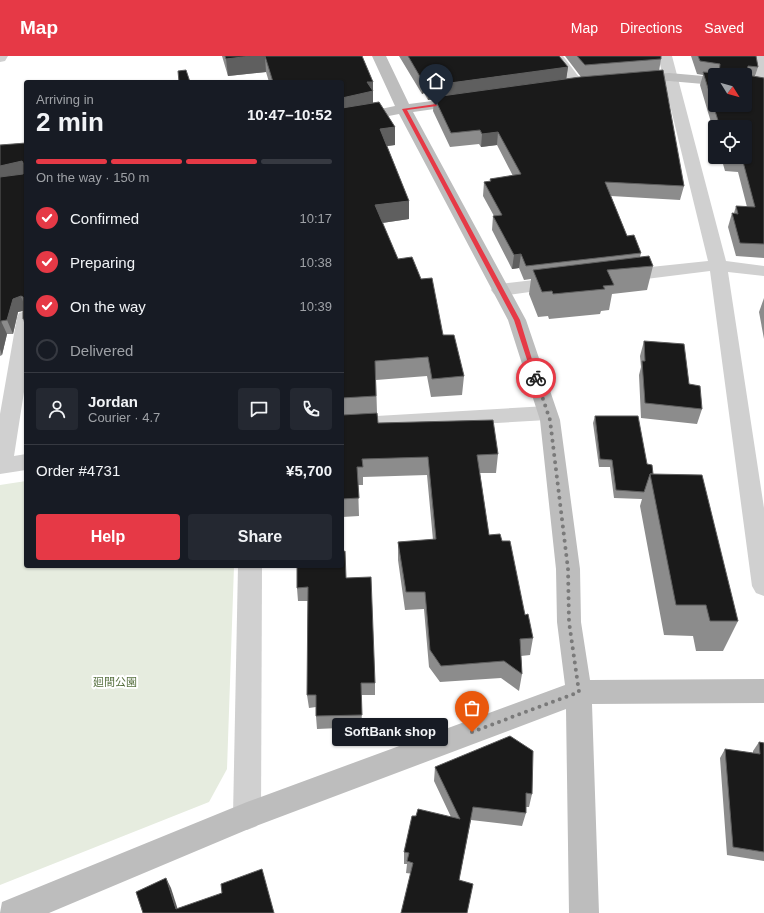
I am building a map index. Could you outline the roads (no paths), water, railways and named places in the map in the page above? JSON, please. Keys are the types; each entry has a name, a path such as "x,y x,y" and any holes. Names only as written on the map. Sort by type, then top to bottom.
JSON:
{"street":[{"path":"379,56 404,109 517,320 547,413 568,569 569,622 579,692 584,913"},
{"path":"556,56 578,85"},
{"path":"665,56 669,77 718,265 764,586"},
{"path":"759,56 760,85"},
{"path":"623,81 669,77 708,80"},
{"path":"562,88 593,84"},
{"path":"344,121 404,109 475,99"},
{"path":"609,277 718,265 764,271"},
{"path":"500,290 578,281"},
{"path":"24,329 1,466 24,462"},
{"path":"344,425 547,413"},
{"path":"247,816 250,568"},
{"path":"13,913 247,816 579,692 764,691"}],"place":[{"name":"SoftBank shop","path":"472,732"}],"park label":[{"name":"廻間公園","path":"115,682"}]}
